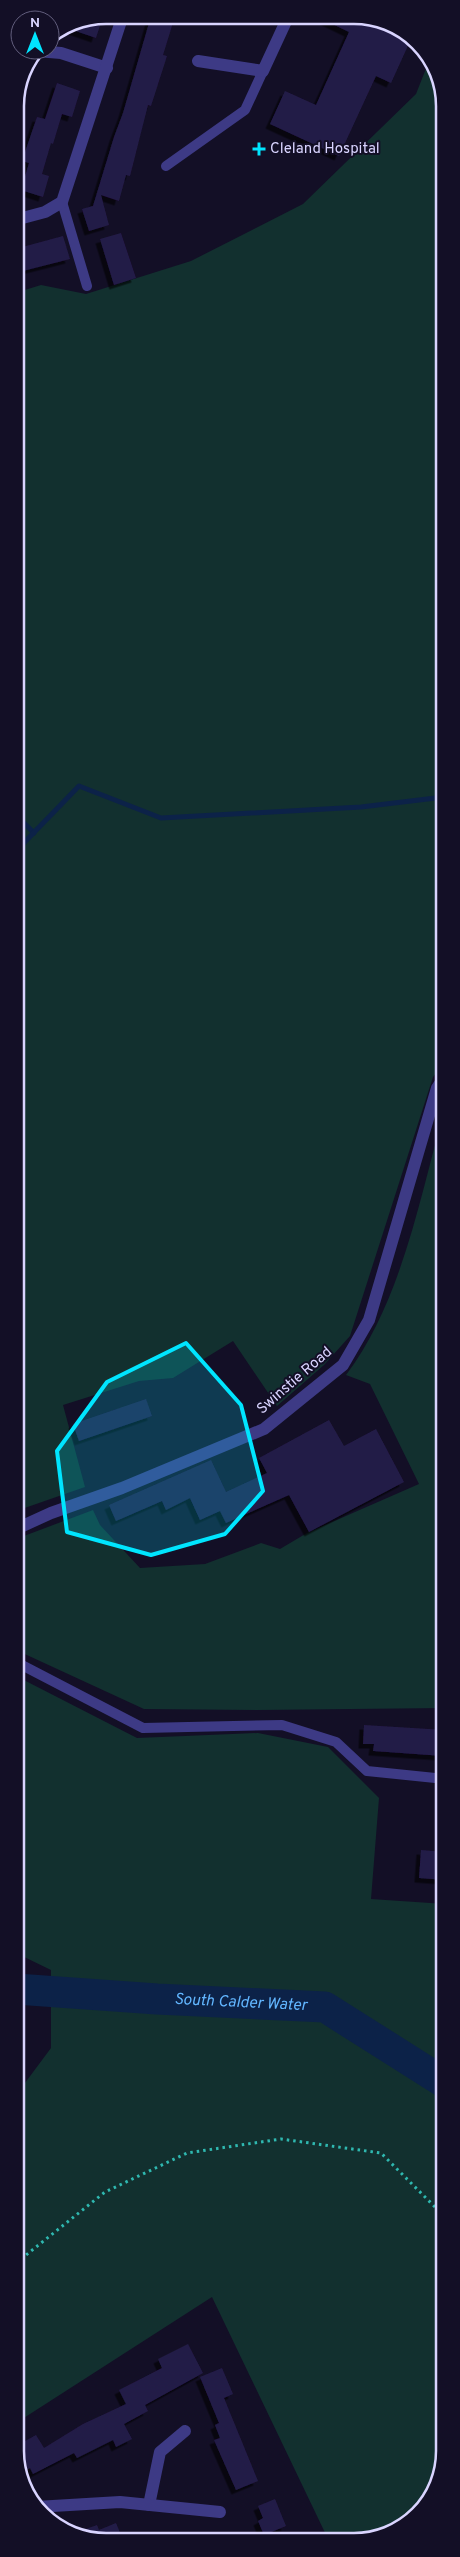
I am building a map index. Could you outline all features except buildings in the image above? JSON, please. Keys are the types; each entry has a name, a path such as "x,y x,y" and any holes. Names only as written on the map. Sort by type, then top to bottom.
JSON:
{"street":[{"path":"24,218 45,212 62,202 120,24"},
{"path":"198,61 263,71 285,24"},
{"path":"60,53 107,68"},
{"name":"Swinstie Road","path":"24,1525 51,1513 122,1488 264,1429 343,1365 369,1320 436,1091"},
{"path":"149,2505 160,2452 185,2431"},
{"path":"46,2506 120,2502 220,2512"}],"lane":[{"path":"166,166 245,110 263,71"},
{"path":"62,202 87,286"},
{"path":"24,1666 143,1728 282,1725 336,1742 367,1771 436,1778"}],"path":[{"path":"24,2257 105,2192 187,2153 282,2139 381,2153 436,2208"}],"highlighted area":[{"path":"186,1343 241,1405 263,1491 225,1534 151,1555 67,1532 57,1451 107,1382"}],"green space":[{"path":"426,67 436,95 436,1073 433,1077 350,1336 324,1365 277,1406 233,1341 173,1378 139,1381 63,1405 85,1487 24,1508 24,290 41,285 86,294 191,261 303,204 416,94"},
{"path":"436,1141 436,1708 144,1709 24,1654 24,1536 93,1510 100,1525 140,1568 205,1564 261,1543 280,1549 307,1533 419,1484 370,1384 346,1375 365,1346 382,1314 407,1247"},
{"path":"24,1680 137,1738 258,1733 328,1747 379,1798 371,1899 436,1903 436,2462 432,2477 416,2505 390,2525 365,2533 325,2533 212,2297 24,2418 24,2084 51,2048 51,1970 24,1957"}],"waterway":[{"path":"24,843 79,786 161,818 361,807 436,798"},
{"path":"24,823 34,833"},
{"name":"South Calder Water","path":"24,1990 157,1999 325,2007 436,2077"}],"place":[{"name":"Cleland Hospital","path":"259,149"}]}
